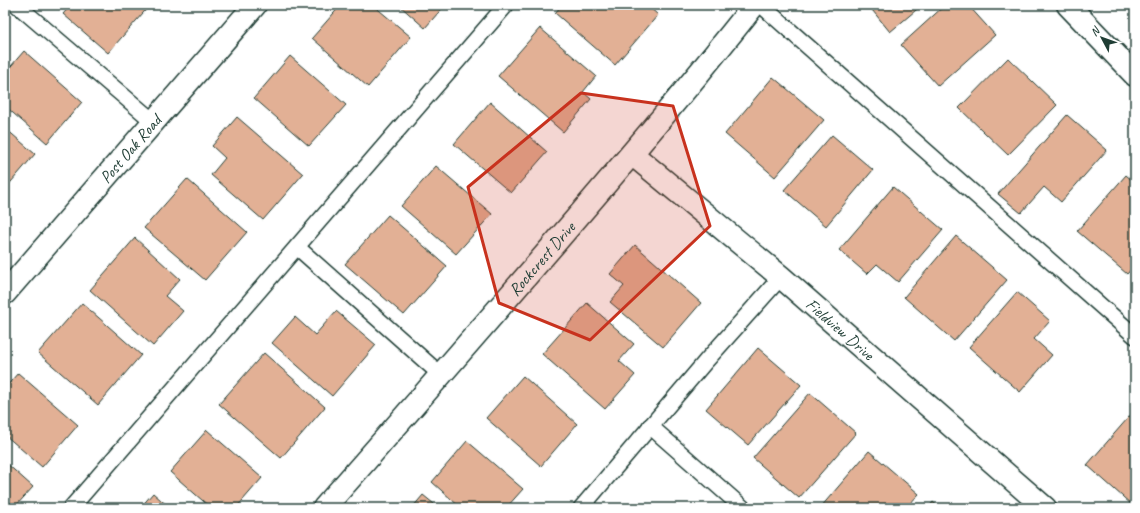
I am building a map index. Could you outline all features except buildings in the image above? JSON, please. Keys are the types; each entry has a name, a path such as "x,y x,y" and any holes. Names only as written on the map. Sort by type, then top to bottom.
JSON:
{"street":[{"name":"Post Oak Road","path":"5,293 255,5"},
{"name":"Rockcrest Drive","path":"324,508 632,154 754,5"},
{"path":"1068,5 1135,75"},
{"name":"Fieldview Drive","path":"632,154 781,277 1045,508"}],"lane":[{"path":"16,5 154,122"},
{"path":"71,508 506,5"},
{"path":"761,5 1135,336"},
{"path":"297,247 441,375"},
{"path":"581,508 706,361 781,277"},
{"path":"650,426 743,508"}],"highlighted area":[{"path":"581,93 673,106 710,226 590,340 499,303 468,187"}]}
